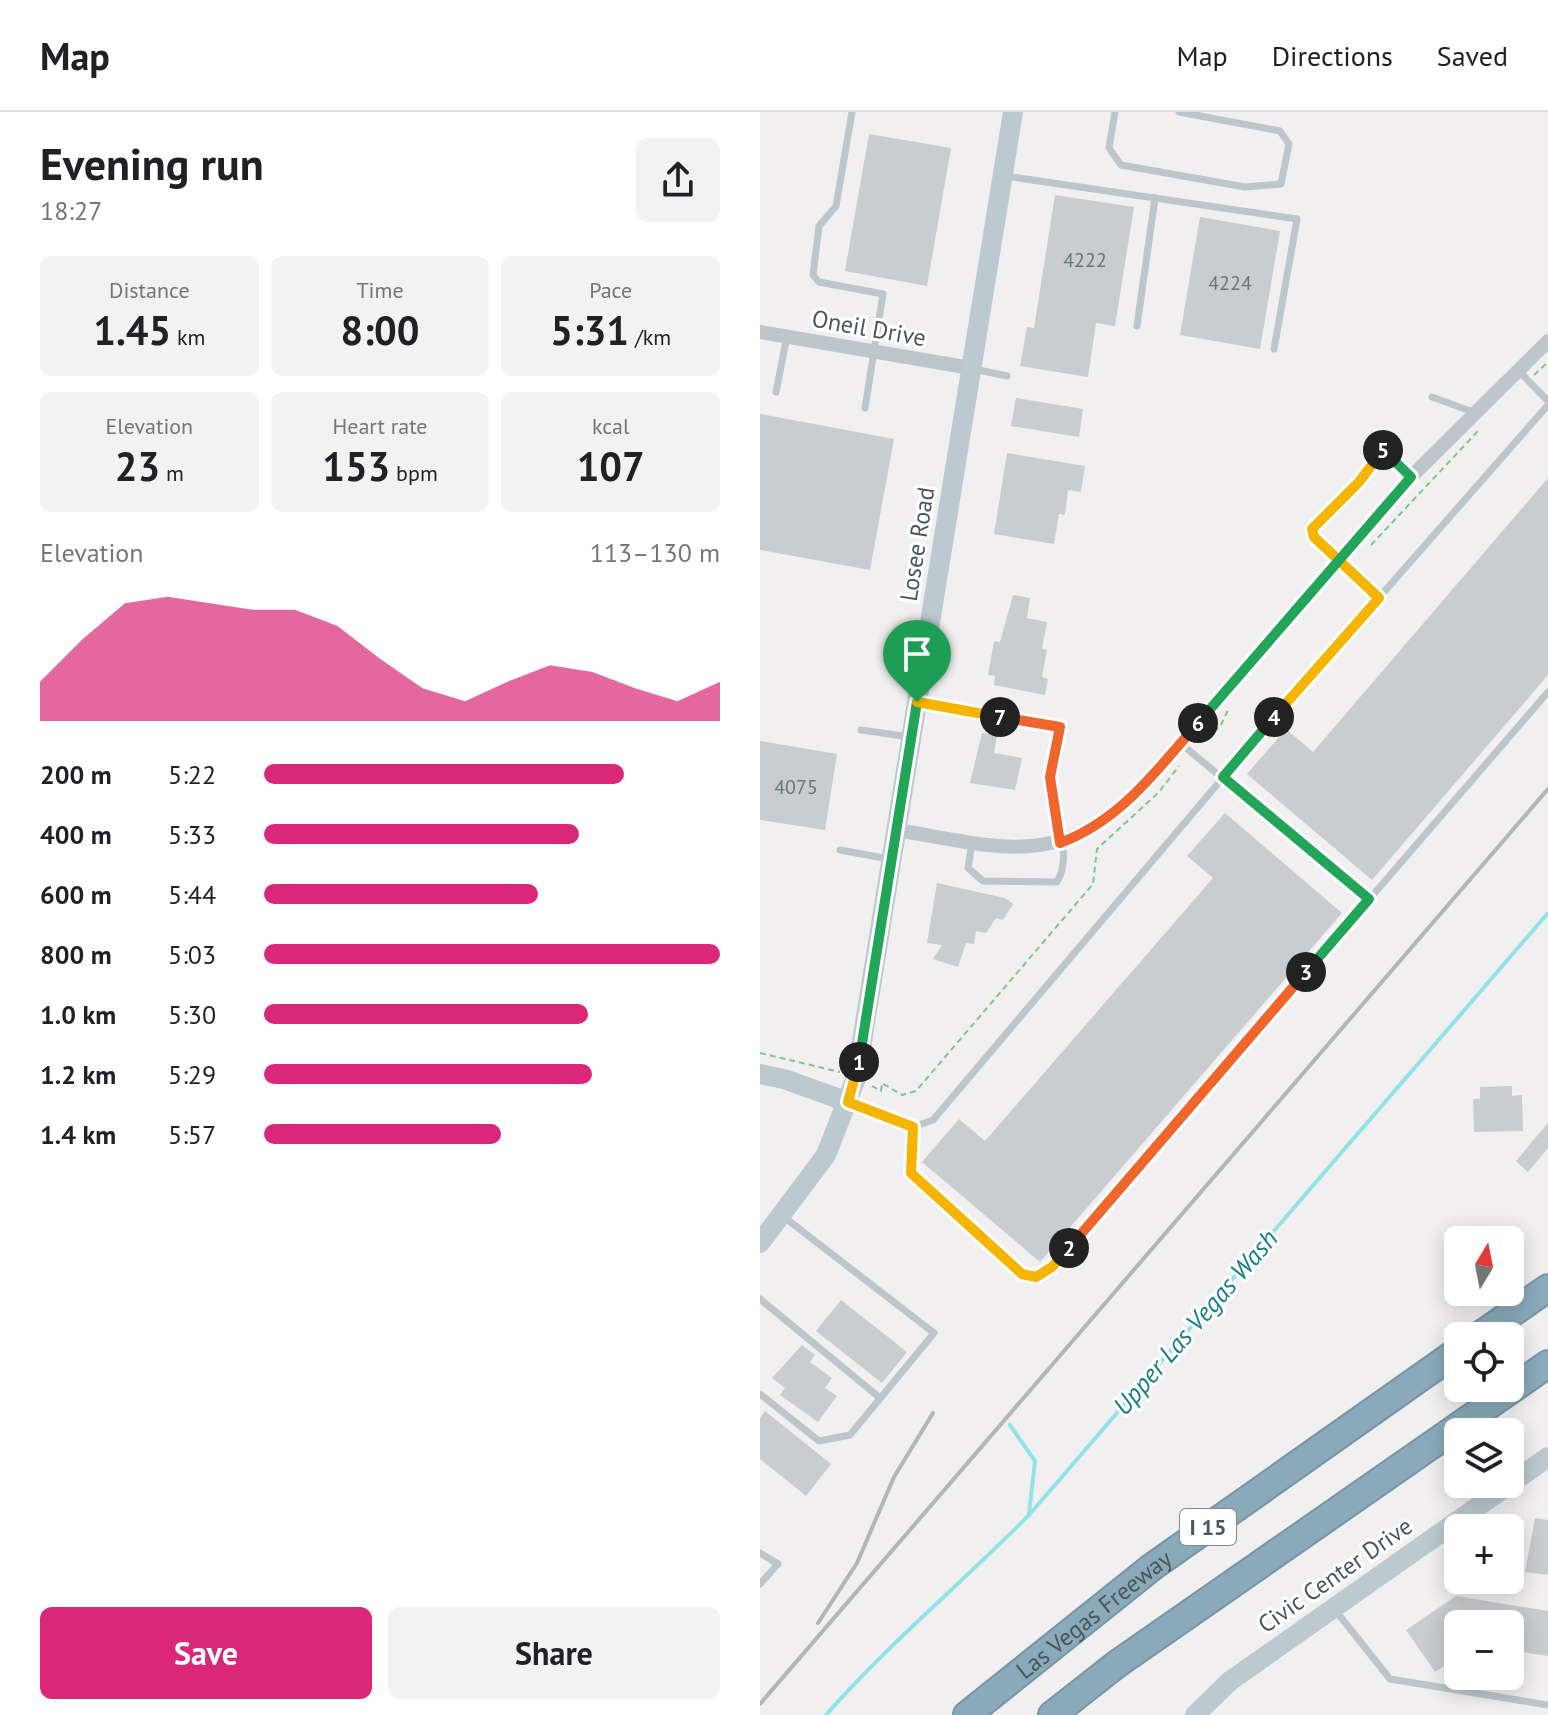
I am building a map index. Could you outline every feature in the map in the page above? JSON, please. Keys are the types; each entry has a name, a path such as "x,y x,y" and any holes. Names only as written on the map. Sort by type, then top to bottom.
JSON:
{"highway":[{"path":"1499,1322 1548,1288"},
{"name":"Las Vegas Freeway","path":"967,1715 1152,1567 1444,1361"},
{"name":"I 15","path":"1052,1715 1117,1664 1548,1364"}],"main road":[{"name":"Losee Road","path":"760,1243 826,1155 848,1102 859,1064 1013,112"},
{"path":"760,1074 784,1079 848,1102"},
{"name":"Civic Center Drive","path":"1524,1474 1548,1457"},
{"name":"Civic Center Drive","path":"1195,1715 1230,1681 1490,1498"}],"street":[{"name":"Oneil Drive","path":"760,332 971,368"},
{"path":"897,830 1024,848 1060,843 1089,830 1120,809 1411,477 1473,412 1548,341"}],"lane":[{"path":"852,112 836,206 819,226 813,275 819,282 883,294 865,408"},
{"path":"1115,112 1109,148 1121,165 1245,187 1281,184 1289,144 1280,131 1179,112"},
{"path":"1002,176 1297,219 1274,349"},
{"path":"1137,326 1155,198"},
{"path":"776,392 787,336"},
{"path":"971,368 1007,376"},
{"path":"848,1102 913,1127 933,1120 1223,777 1548,403 1518,370"},
{"path":"1432,397 1473,412"},
{"path":"1379,598 1314,537 1312,529 1359,482 1382,449 1411,477"},
{"path":"913,1127 911,1173 1022,1274 1036,1277 1052,1267 1548,692"},
{"path":"917,702 1060,727 1050,777 1065,857 1064,871 1057,882 983,881 972,875 968,868 972,843"},
{"path":"861,730 912,737"},
{"path":"1180,743 1369,899"},
{"path":"840,850 892,859"},
{"path":"760,1394 819,1441 850,1435 934,1333 783,1216"},
{"path":"760,1299 880,1398"},
{"path":"760,1553 778,1564 760,1584"},
{"path":"1334,1608 1390,1679 1548,1705"}],"building":[{"path":"869,134 951,148 927,286 845,271"},
{"path":"1055,195 1134,207 1115,326 1096,323 1088,377 1020,366 1027,327 1034,328"},
{"path":"1200,217 1280,231 1260,349 1180,335"},
{"path":"1016,398 1083,409 1079,437 1011,426"},
{"path":"760,414 894,439 870,570 760,550"},
{"path":"1007,453 1085,466 1081,492 1068,490 1065,515 1059,514 1054,544 994,534"},
{"path":"1548,478 1548,675 1372,880 1247,774 1286,729 1313,752"},
{"path":"1013,595 1030,598 1027,618 1047,622 1042,649 1047,650 1042,677 1048,679 1045,695 994,685 995,676 988,675 994,641 1000,642"},
{"path":"982,733 997,735 994,753 1022,758 1015,790 970,783"},
{"path":"760,741 837,754 825,830 760,820"},
{"path":"1225,813 1342,913 1040,1262 922,1162 959,1119 985,1141 1213,878 1187,856"},
{"path":"937,883 1005,898 1013,904 1003,920 996,918 986,933 976,931 974,944 966,943 958,967 933,959 942,945 927,943"},
{"path":"1512,1086 1512,1096 1522,1095 1523,1131 1474,1132 1473,1099 1480,1099 1480,1087"},
{"path":"1548,1123 1548,1148 1528,1172 1516,1161"},
{"path":"841,1300 907,1352 882,1383 816,1331"},
{"path":"802,1345 815,1355 810,1362 832,1378 825,1388 837,1396 818,1422 780,1395 785,1388 772,1378"},
{"path":"765,1411 831,1464 806,1496 760,1459 760,1418"},
{"path":"1535,1518 1548,1520 1548,1575 1525,1572"},
{"path":"1456,1596 1548,1611 1548,1656 1524,1652 1524,1610 1444,1610 1444,1666 1435,1672 1406,1630"}],"waterway":[{"name":"Upper Las Vegas Wash","path":"826,1715 875,1663 1029,1515 1548,913"},
{"path":"1010,1425 1035,1461 1029,1514"}],"railway":[{"path":"760,1704 1548,789"},
{"path":"818,1623 857,1563 894,1477 933,1413"}],"route":[{"path":"917,702 859,1064 848,1102 913,1127 911,1173 1022,1274 1036,1277 1052,1267 1369,899 1223,777 1379,598 1349,568 1339,560 1314,537 1312,529 1359,482 1382,449 1411,477 1339,560 1180,743 1140,790 1105,821 1075,838 1060,843 1050,777 1060,727 917,702"}]}
